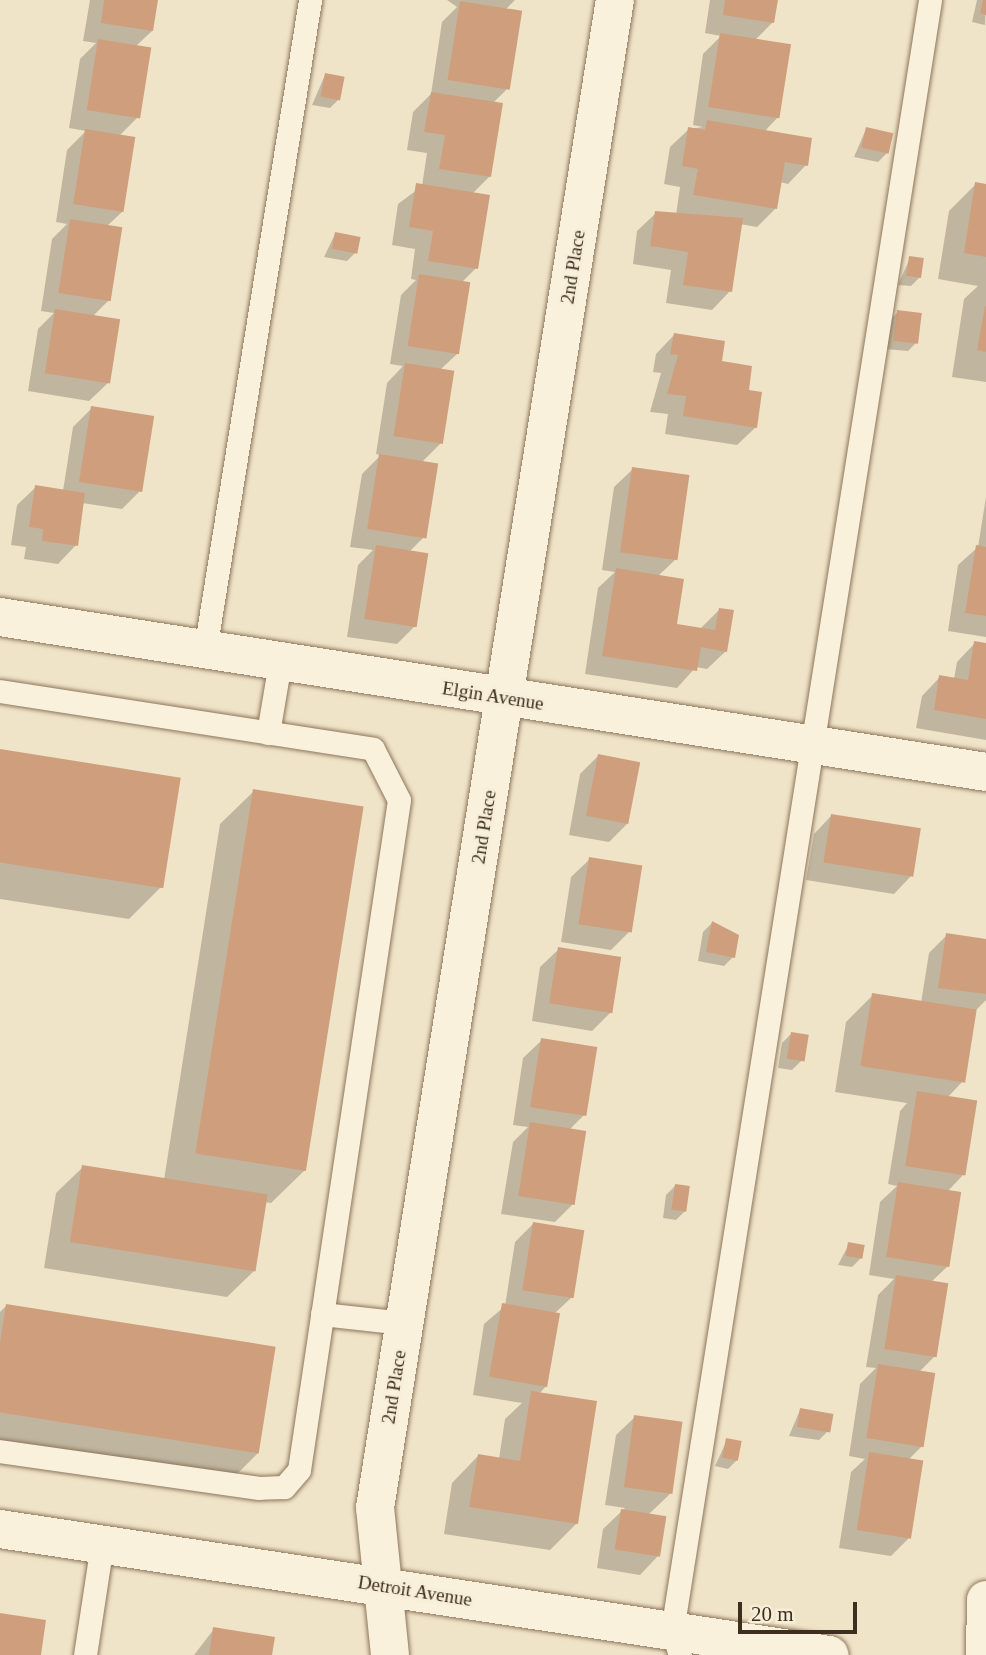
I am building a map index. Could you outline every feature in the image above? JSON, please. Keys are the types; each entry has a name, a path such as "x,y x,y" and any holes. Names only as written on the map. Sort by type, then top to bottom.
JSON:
{"street":[{"name":"2nd Place","path":"390,1655 375,1508 615,0"},
{"name":"Elgin Avenue","path":"0,617 986,772"},
{"name":"Detroit Avenue","path":"0,1529 385,1587 676,1643 829,1655"},
{"path":"985,1655 986,1600"}],"lane":[{"path":"205,650 310,0"},
{"path":"676,1643 811,745 930,0"},
{"path":"268,733 280,662"},
{"path":"0,691 373,749 398,800 299,1470 284,1486 0,1451"},
{"path":"322,1314 404,1323"},
{"path":"85,1655 103,1544"}],"building":[{"path":"104,0 158,0 153,31 101,23"},
{"path":"725,0 778,0 774,23 723,15"},
{"path":"983,0 986,0 986,15 980,13"},
{"path":"460,1 522,11 510,90 447,80"},
{"path":"720,33 791,44 779,118 708,107"},
{"path":"98,39 151,47 140,119 87,110"},
{"path":"325,73 345,77 340,100 320,97"},
{"path":"431,92 503,103 491,177 439,169 445,135 424,132"},
{"path":"707,120 812,138 808,166 785,162 777,209 693,195 698,169 682,166 688,127 705,130"},
{"path":"866,127 893,133 889,154 861,147"},
{"path":"85,129 135,137 123,212 73,204"},
{"path":"975,182 986,184 986,257 964,253"},
{"path":"416,183 490,195 478,269 428,261 433,231 409,227"},
{"path":"655,211 743,218 732,292 683,285 688,252 650,246"},
{"path":"70,219 122,227 111,301 58,293"},
{"path":"335,232 361,237 357,254 332,249"},
{"path":"909,256 924,258 921,278 906,276"},
{"path":"419,274 470,282 459,354 408,346"},
{"path":"986,306 986,352 977,350"},
{"path":"55,309 120,319 110,384 45,373"},
{"path":"897,310 922,313 918,344 893,341"},
{"path":"674,333 725,341 722,361 752,366 749,390 762,392 757,428 683,416 686,396 667,394 678,355 670,354"},
{"path":"405,363 454,371 443,444 393,436"},
{"path":"91,406 154,416 142,492 79,482"},
{"path":"379,454 438,463 426,538 367,529"},
{"path":"632,467 689,475 677,560 620,552"},
{"path":"35,485 85,493 78,546 42,541 43,529 29,527"},
{"path":"376,545 428,553 417,627 364,619"},
{"path":"976,545 986,547 986,616 965,613"},
{"path":"616,568 684,579 677,624 715,630 719,608 734,610 727,652 701,647 697,671 602,656"},
{"path":"974,641 986,643 986,719 934,710 939,675 968,680"},
{"path":"0,749 181,778 163,888 0,862"},
{"path":"598,754 640,762 628,824 586,816"},
{"path":"253,789 364,807 306,1171 195,1153"},
{"path":"831,814 921,828 913,877 823,862"},
{"path":"589,857 642,865 632,933 578,924"},
{"path":"712,921 739,935 735,958 706,952"},
{"path":"946,933 986,939 986,994 938,988"},
{"path":"558,947 621,957 612,1013 549,1003"},
{"path":"872,993 977,1010 965,1083 860,1066"},
{"path":"791,1032 809,1035 805,1061 787,1059"},
{"path":"541,1038 597,1047 586,1116 530,1107"},
{"path":"917,1091 977,1101 965,1176 905,1166"},
{"path":"530,1122 586,1131 575,1205 518,1196"},
{"path":"82,1165 268,1194 255,1271 70,1242"},
{"path":"898,1182 961,1192 949,1267 886,1257"},
{"path":"675,1184 690,1186 686,1212 671,1210"},
{"path":"533,1222 584,1230 574,1298 522,1290"},
{"path":"848,1242 865,1245 862,1259 846,1256"},
{"path":"896,1275 948,1283 937,1357 884,1349"},
{"path":"502,1303 560,1313 547,1387 489,1377"},
{"path":"6,1304 276,1347 259,1453 0,1412 0,1342"},
{"path":"878,1364 935,1373 924,1447 866,1438"},
{"path":"531,1391 597,1401 578,1524 469,1507 478,1454 520,1461"},
{"path":"800,1408 833,1414 830,1433 797,1427"},
{"path":"634,1415 683,1422 672,1494 624,1487"},
{"path":"726,1438 742,1441 738,1461 722,1458"},
{"path":"869,1452 923,1461 911,1539 857,1530"},
{"path":"621,1509 666,1516 660,1557 615,1549"},
{"path":"0,1613 46,1620 41,1655 0,1655"},
{"path":"213,1627 275,1637 272,1655 209,1655"}]}
